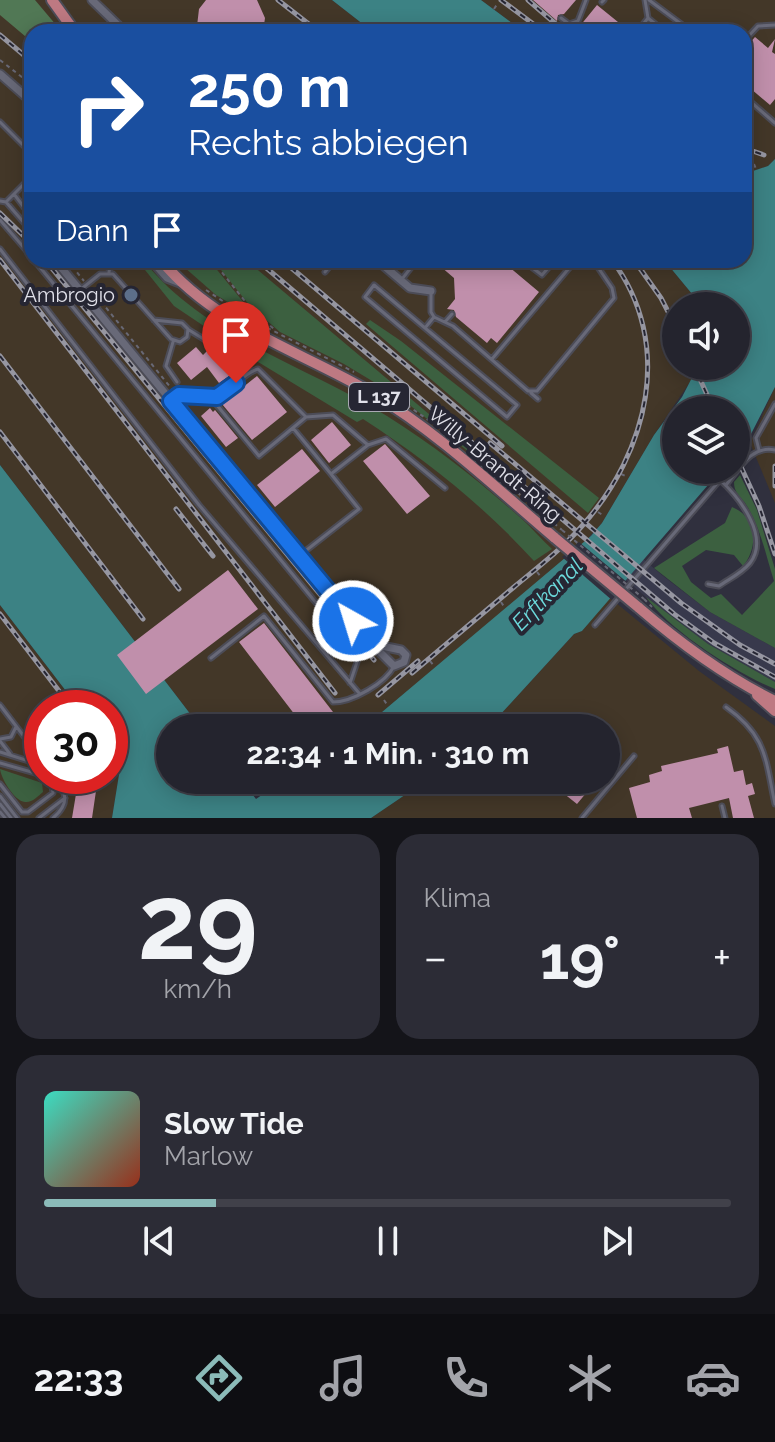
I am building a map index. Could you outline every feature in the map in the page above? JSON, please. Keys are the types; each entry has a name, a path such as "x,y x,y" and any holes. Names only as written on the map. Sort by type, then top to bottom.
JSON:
{"main road":[{"path":"52,0 69,24"},
{"name":"Willy-Brandt-Ring","path":"169,268 184,284 238,323 340,375 397,409 559,534 641,603 696,655 775,701"},
{"name":"Willy-Brandt-Ring","path":"753,690 775,711"}],"street":[{"path":"92,0 117,24"},
{"path":"0,74 24,95"},
{"path":"63,268 83,287 175,399 372,644 394,666 404,662 404,652 372,644"},
{"path":"158,268 167,278 184,284"},
{"path":"387,268 415,290 431,291"}],"lane":[{"path":"561,18 569,24 578,21 586,0"},
{"path":"643,24 648,18 647,0"},
{"path":"647,0 681,24"},
{"path":"648,18 655,24"},
{"path":"752,32 758,26 775,25"},
{"path":"752,103 775,123"},
{"path":"0,122 24,146"},
{"path":"6,202 24,184"},
{"path":"14,194 24,207"},
{"path":"0,201 6,202 24,223"},
{"path":"0,220 24,248"},
{"path":"0,249 199,505 359,693"},
{"path":"40,268 354,649 357,662 350,683"},
{"path":"109,272 110,268"},
{"path":"325,272 328,268"},
{"path":"401,280 411,268"},
{"path":"533,268 542,275 548,268"},
{"path":"492,359 569,268"},
{"path":"528,391 541,389 614,298 612,288 598,268"},
{"path":"83,287 100,274 109,272 116,276 173,342"},
{"path":"374,285 425,328 517,405 507,417 365,297 374,285"},
{"path":"431,291 431,312 434,317 453,326 538,399"},
{"path":"445,322 452,314"},
{"path":"425,328 434,317"},
{"path":"154,320 182,323 220,349 232,364"},
{"path":"173,342 184,340 188,329"},
{"path":"173,342 166,366 177,382"},
{"path":"175,399 222,395 251,371 258,369 306,417"},
{"path":"210,397 259,456 306,417 333,415 368,445"},
{"path":"759,450 756,438 775,404"},
{"path":"293,428 359,509 299,556"},
{"path":"331,474 368,445 386,439 445,488"},
{"path":"726,485 752,454 759,450 775,450"},
{"path":"595,625 720,480 748,517 757,537 757,545 753,559 746,568 719,586 708,584"},
{"path":"211,658 261,617 267,617 329,700 339,702 359,693 388,676 394,666"},
{"path":"0,705 24,737"},
{"path":"726,707 758,737 775,804"},
{"path":"11,755 0,740 11,737 16,727"},
{"path":"0,752 24,759"},
{"path":"582,818 634,756"},
{"path":"0,763 24,770"},
{"path":"0,784 22,812 28,812 52,794"},
{"path":"0,796 17,818"},
{"path":"39,818 66,797"},
{"path":"53,818 63,808 66,797"},
{"path":"0,804 11,818"},
{"path":"722,806 725,818"},
{"path":"0,812 5,818"}],"path":[{"path":"494,9 498,3"},
{"path":"0,60 24,79"},
{"path":"754,164 756,169"},
{"path":"72,268 83,287 175,399 266,504"},
{"path":"201,286 230,307 282,334 252,310 218,268"},
{"path":"621,474 628,477"},
{"path":"598,512 604,516"},
{"path":"559,534 641,603 654,608"},
{"path":"537,572 542,578"},
{"path":"501,602 505,608"},
{"path":"430,661 435,667"},
{"path":"384,700 388,706"}],"shaded area":[{"path":"0,0 332,0 363,24 24,24 24,268 671,268 690,292 662,292 662,380 691,380 680,396 662,396 662,423 602,523 576,551 380,714 190,714 0,465"},
{"path":"0,0 35,0 55,24 24,24 24,35 0,15"},
{"path":"481,0 775,0 775,159 768,166 752,171 752,24 513,24"},
{"path":"143,268 150,268 196,310 226,330 356,398 422,439 490,491 552,549 534,561 474,502 409,450 363,419 357,422 250,357 174,306"},
{"path":"185,268 216,268 265,324 216,295"},
{"path":"219,268 256,268 556,521 402,399 344,364 280,332 250,306"},
{"path":"255,268 300,268 663,576 710,612 775,648 775,682 708,644 646,597"},
{"path":"370,320 401,341 599,498 588,513 366,324"},
{"path":"775,387 775,503 750,443"},
{"path":"734,484 744,484 757,510 775,569 775,648 710,612 654,568 725,523 732,507 747,518 753,533 752,550 743,566 734,555 706,550 682,566 691,582 711,598 721,594 742,615 774,581 755,521"},
{"path":"646,597 708,644 775,682 775,689 704,649 670,623"},
{"path":"610,598 699,671 775,726 775,818 371,818 406,794 620,794 620,714 501,714 574,634 582,631"},
{"path":"0,605 65,690 24,690 24,794 116,794 112,818 0,818"},
{"path":"0,769 24,777 24,794 41,794 30,801 21,801 3,778"}],"water":[{"path":"332,0 481,0 513,24 363,24"},
{"path":"775,159 775,387 750,436 750,396 683,396 691,380 750,380 750,292 690,292 671,268 752,268 752,171 768,166"},
{"name":"Erftkanal","path":"662,424 662,484 709,484 582,631 574,634 501,714 380,714 591,536 602,523"},
{"path":"0,465 190,714 156,714 156,794 252,794 256,799 263,794 406,794 371,818 112,818 116,794 128,794 128,690 65,690 0,605"}],"pier":[{"path":"579,542 628,583 613,601 562,557"}],"building":[{"path":"206,0 257,0 265,18 264,24 197,24 199,9"},
{"path":"533,0 576,0 564,14 558,15 557,21"},
{"path":"597,5 618,22 616,24 582,24"},
{"path":"755,37 768,48 775,39 772,52 775,54 775,99 770,105 752,90 752,40"},
{"path":"442,268 510,268 539,292 497,343 491,338 487,343 456,317 454,310 447,309 455,299 454,278"},
{"path":"196,347 203,355 210,348 232,374 219,383 207,367 191,380 177,363"},
{"path":"257,376 287,412 252,440 222,404"},
{"path":"210,408 238,438 226,447 201,416"},
{"path":"332,422 351,445 329,463 311,440"},
{"path":"385,444 430,496 407,514 363,461"},
{"path":"302,449 320,471 275,507 257,485"},
{"path":"228,570 258,609 146,694 117,655"},
{"path":"264,623 333,712 294,714 239,642"},
{"path":"728,746 734,772 743,770 746,785 752,783 755,794 748,796 754,818 733,818 729,798 689,808 692,818 637,818 629,788 650,782 649,775 662,771 661,766 718,753 717,749"},
{"path":"76,794 96,794 92,818 72,818"},
{"path":"564,794 585,794 577,804"}],"railway":[{"path":"278,0 309,24"},
{"path":"501,0 533,24"},
{"path":"528,0 556,24"},
{"path":"0,35 24,55"},
{"path":"752,151 764,155"},
{"path":"0,213 24,236"},
{"path":"0,260 335,693"},
{"path":"52,268 374,660"},
{"path":"266,268 674,614 714,643 775,677"},
{"path":"291,268 502,446"},
{"path":"412,673 566,543 605,497 623,465 637,431 645,397 648,362 643,327 632,293 617,268"},
{"path":"640,268 662,300"},
{"path":"0,356 179,589"},
{"path":"700,380 708,396"},
{"path":"0,432 143,619"},
{"path":"490,443 681,603 740,645 775,664"},
{"path":"775,466 775,486"},
{"path":"749,484 775,554"},
{"path":"176,509 213,556"},
{"path":"0,614 58,690"},
{"path":"378,695 418,661"}],"place":[{"name":"Ambrogio","path":"131,295"}],"route":[{"path":"236,383 217,397 179,395 171,401 353,621"}]}
